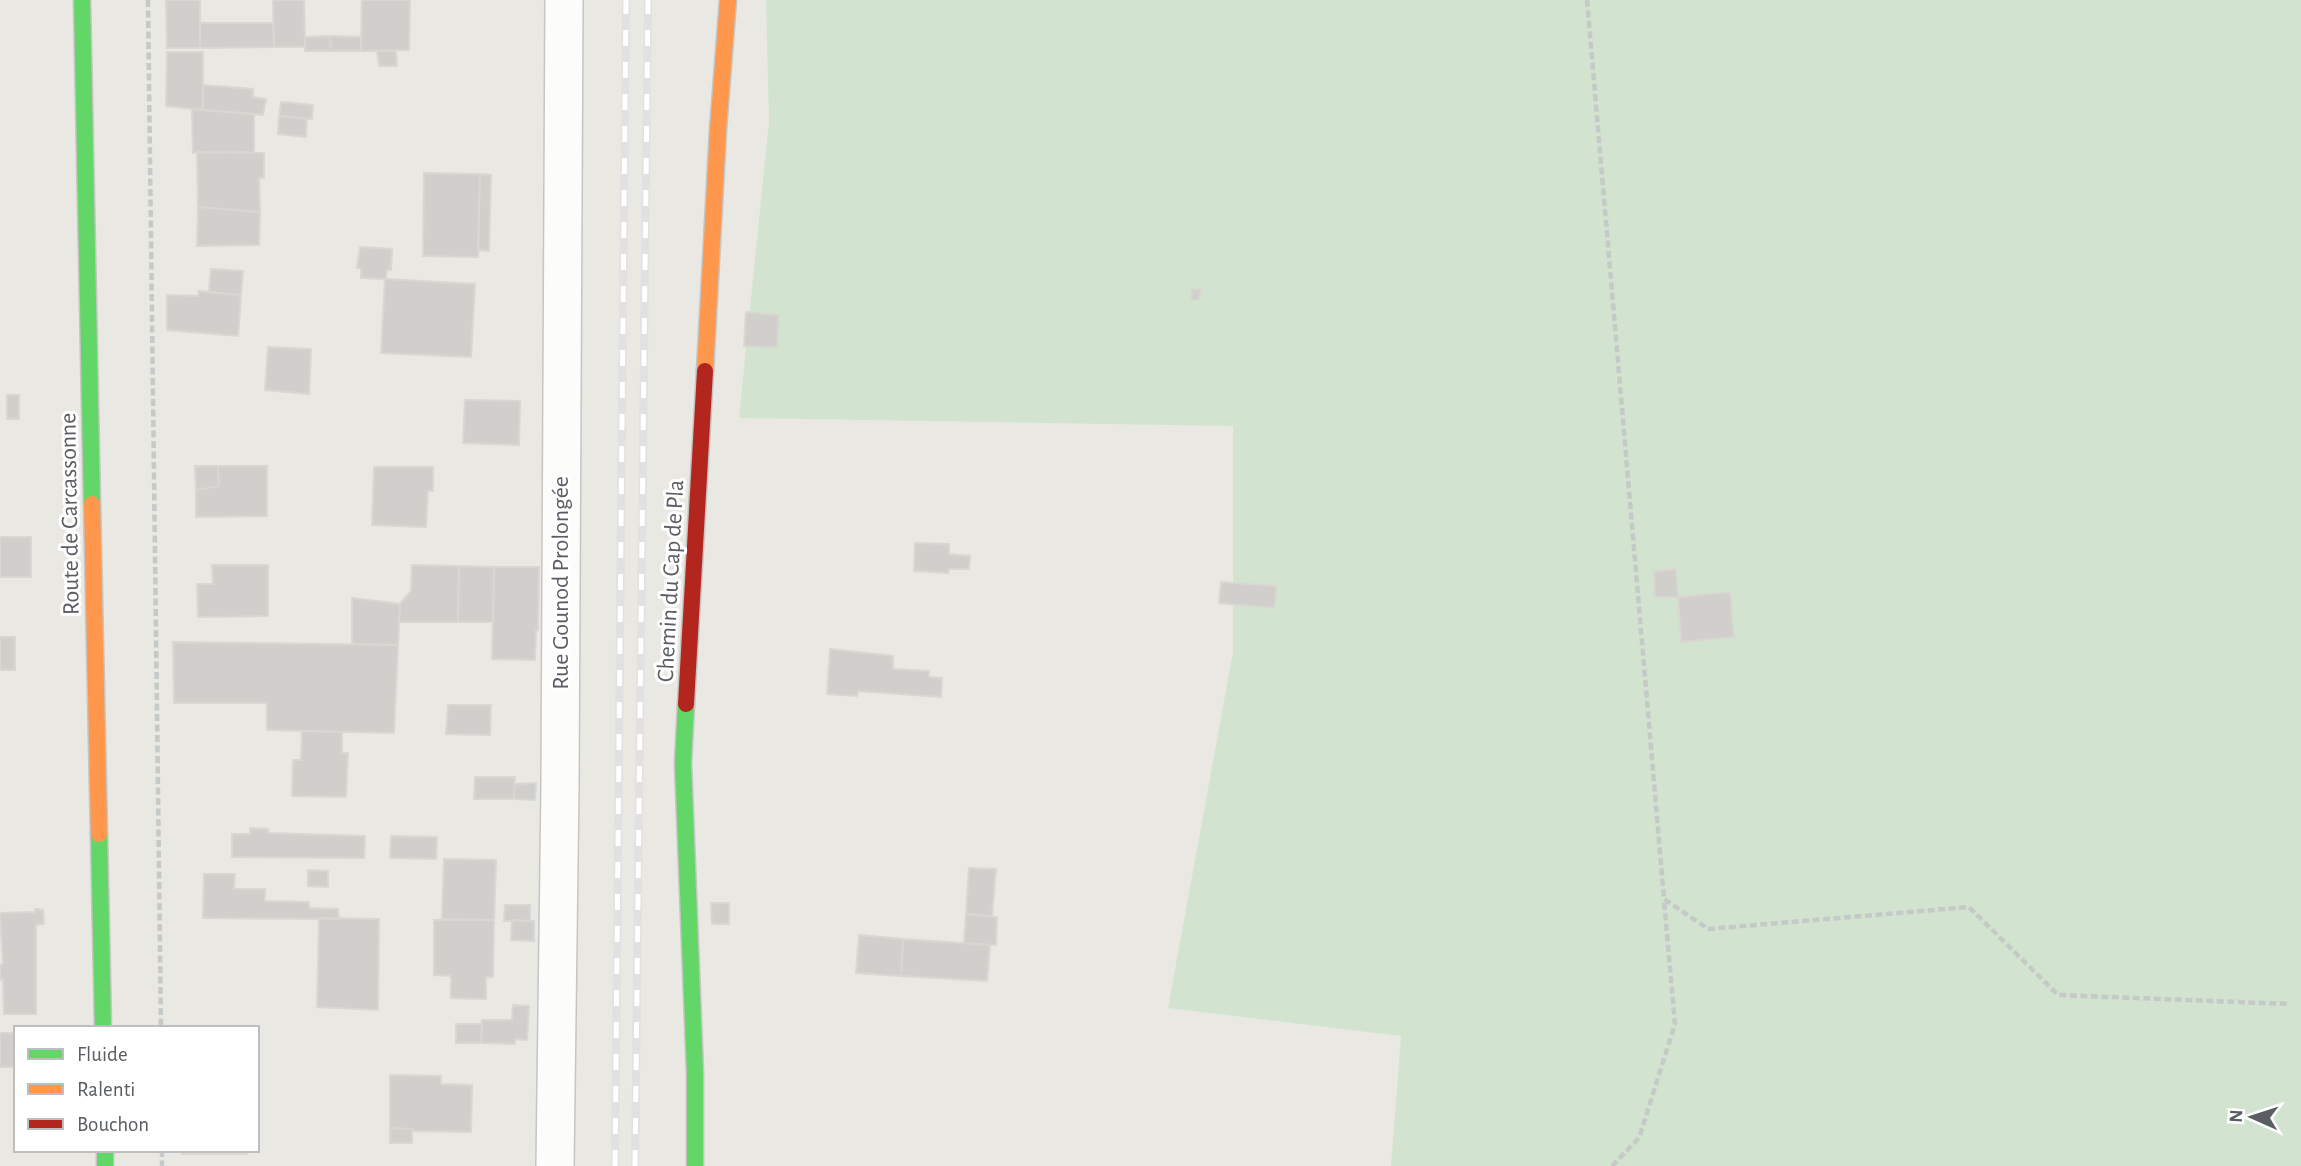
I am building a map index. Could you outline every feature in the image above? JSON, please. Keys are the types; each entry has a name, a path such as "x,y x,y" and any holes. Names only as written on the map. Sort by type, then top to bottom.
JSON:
{"street":[{"name":"Route de Carcassonne","path":"82,0 103,1026"},
{"name":"Rue Gounod Prolongée","path":"555,1166 565,0"},
{"name":"Chemin du Cap de Pla","path":"695,1166 695,1073 682,763 718,130 728,0"}],"path":[{"path":"148,0 160,1026"},
{"path":"1587,0 1675,1024 1639,1138 1612,1166"},
{"path":"1664,899 1708,929 1969,907 2058,995 2290,1004"}],"green space":[{"path":"766,0 2301,0 2301,1166 1391,1166 1401,1036 1168,1008 1233,652 1233,426 739,418 769,121"}],"building":[{"path":"166,0 200,0 200,48 167,48"},
{"path":"273,0 304,0 305,47 274,47"},
{"path":"362,0 410,0 409,50 361,51"},
{"path":"200,23 273,23 274,47 200,48"},
{"path":"330,36 361,37 361,51 331,51"},
{"path":"330,36 331,51 305,51 305,37"},
{"path":"377,51 396,51 397,66 379,66"},
{"path":"167,52 203,52 203,110 166,106"},
{"path":"203,85 253,89 253,97 266,99 263,115 203,110"},
{"path":"281,102 313,105 312,119 279,116"},
{"path":"192,109 254,114 254,152 193,153"},
{"path":"279,116 307,119 306,137 278,134"},
{"path":"197,152 264,153 264,178 259,178 260,212 198,207"},
{"path":"424,173 480,174 478,257 423,256"},
{"path":"480,174 491,175 489,251 478,250"},
{"path":"198,207 260,212 259,245 197,246"},
{"path":"360,247 392,249 391,270 387,270 386,279 361,278 361,268 357,268"},
{"path":"211,269 243,271 241,295 209,292"},
{"path":"385,279 475,284 471,357 381,353"},
{"path":"1192,289 1201,289 1199,300 1191,300"},
{"path":"199,291 241,295 238,336 167,330 167,295 198,296"},
{"path":"746,312 779,315 777,348 744,346"},
{"path":"268,347 311,349 309,394 265,390"},
{"path":"7,395 19,395 19,419 7,419"},
{"path":"465,400 520,401 519,445 463,443"},
{"path":"195,466 218,466 219,486 196,490"},
{"path":"218,466 267,466 267,516 196,517 196,490 219,486"},
{"path":"374,467 433,467 433,491 428,491 426,527 372,525"},
{"path":"0,537 31,537 31,577 0,577"},
{"path":"915,543 949,544 949,554 970,556 969,569 949,569 948,573 914,571"},
{"path":"212,565 268,565 268,616 198,617 197,584 213,584"},
{"path":"412,565 459,566 458,622 399,622 400,604 411,591"},
{"path":"459,566 494,567 493,622 458,622"},
{"path":"494,567 539,567 535,660 492,659"},
{"path":"1676,569 1678,597 1655,597 1654,571"},
{"path":"1221,582 1276,586 1275,608 1219,603"},
{"path":"1730,592 1734,637 1681,642 1678,597"},
{"path":"352,598 400,604 398,645 352,644"},
{"path":"0,637 15,637 15,670 0,670"},
{"path":"173,642 398,645 394,733 267,730 267,703 174,703"},
{"path":"830,649 893,656 893,669 929,671 929,677 942,678 941,697 858,691 857,696 827,694"},
{"path":"448,705 491,705 490,735 446,734"},
{"path":"302,731 342,732 342,753 348,753 346,797 292,796 293,760 301,760"},
{"path":"475,777 515,777 514,799 474,799"},
{"path":"536,783 535,800 514,799 515,784"},
{"path":"250,828 268,829 268,833 365,836 364,858 232,857 232,834 250,834"},
{"path":"391,836 437,837 436,859 390,858"},
{"path":"444,859 496,860 494,920 442,919"},
{"path":"969,868 996,869 992,916 966,914"},
{"path":"308,870 328,871 328,887 308,886"},
{"path":"204,874 235,874 234,889 265,889 265,901 309,902 309,908 338,909 339,919 203,918"},
{"path":"711,903 729,903 729,924 712,924"},
{"path":"505,905 530,905 530,921 504,921"},
{"path":"35,909 43,910 44,924 36,925 36,1014 4,1014 3,980 0,980 0,965 3,964 0,913 35,912"},
{"path":"966,914 997,917 996,945 964,943"},
{"path":"319,918 379,919 378,1010 317,1007"},
{"path":"434,920 494,920 493,977 486,977 486,999 451,998 451,976 434,975"},
{"path":"512,920 534,921 534,941 511,940"},
{"path":"859,935 903,939 901,976 856,973"},
{"path":"903,939 990,945 987,981 901,976"},
{"path":"513,1005 529,1006 527,1040 515,1039 515,1044 481,1043 482,1020 512,1020"},
{"path":"456,1024 482,1024 481,1043 456,1043"},
{"path":"0,1033 14,1033 14,1067 0,1067"},
{"path":"390,1075 441,1076 441,1084 472,1085 471,1132 390,1128"},
{"path":"390,1128 412,1129 412,1143 390,1143"},
{"path":"182,1152 247,1152 247,1154"}],"railway":[{"path":"615,1166 626,0"},
{"path":"635,1166 648,0"}],"traffic: fast":[{"path":"82,0 92,504"},
{"path":"686,704 683,763 695,1073 695,1166"},
{"path":"99,834 103,1026"},
{"path":"105,1152 105,1166"}],"traffic: slow":[{"path":"705,371 728,0"},
{"path":"92,504 99,834"}],"traffic: jam":[{"path":"686,704 705,371"}]}
